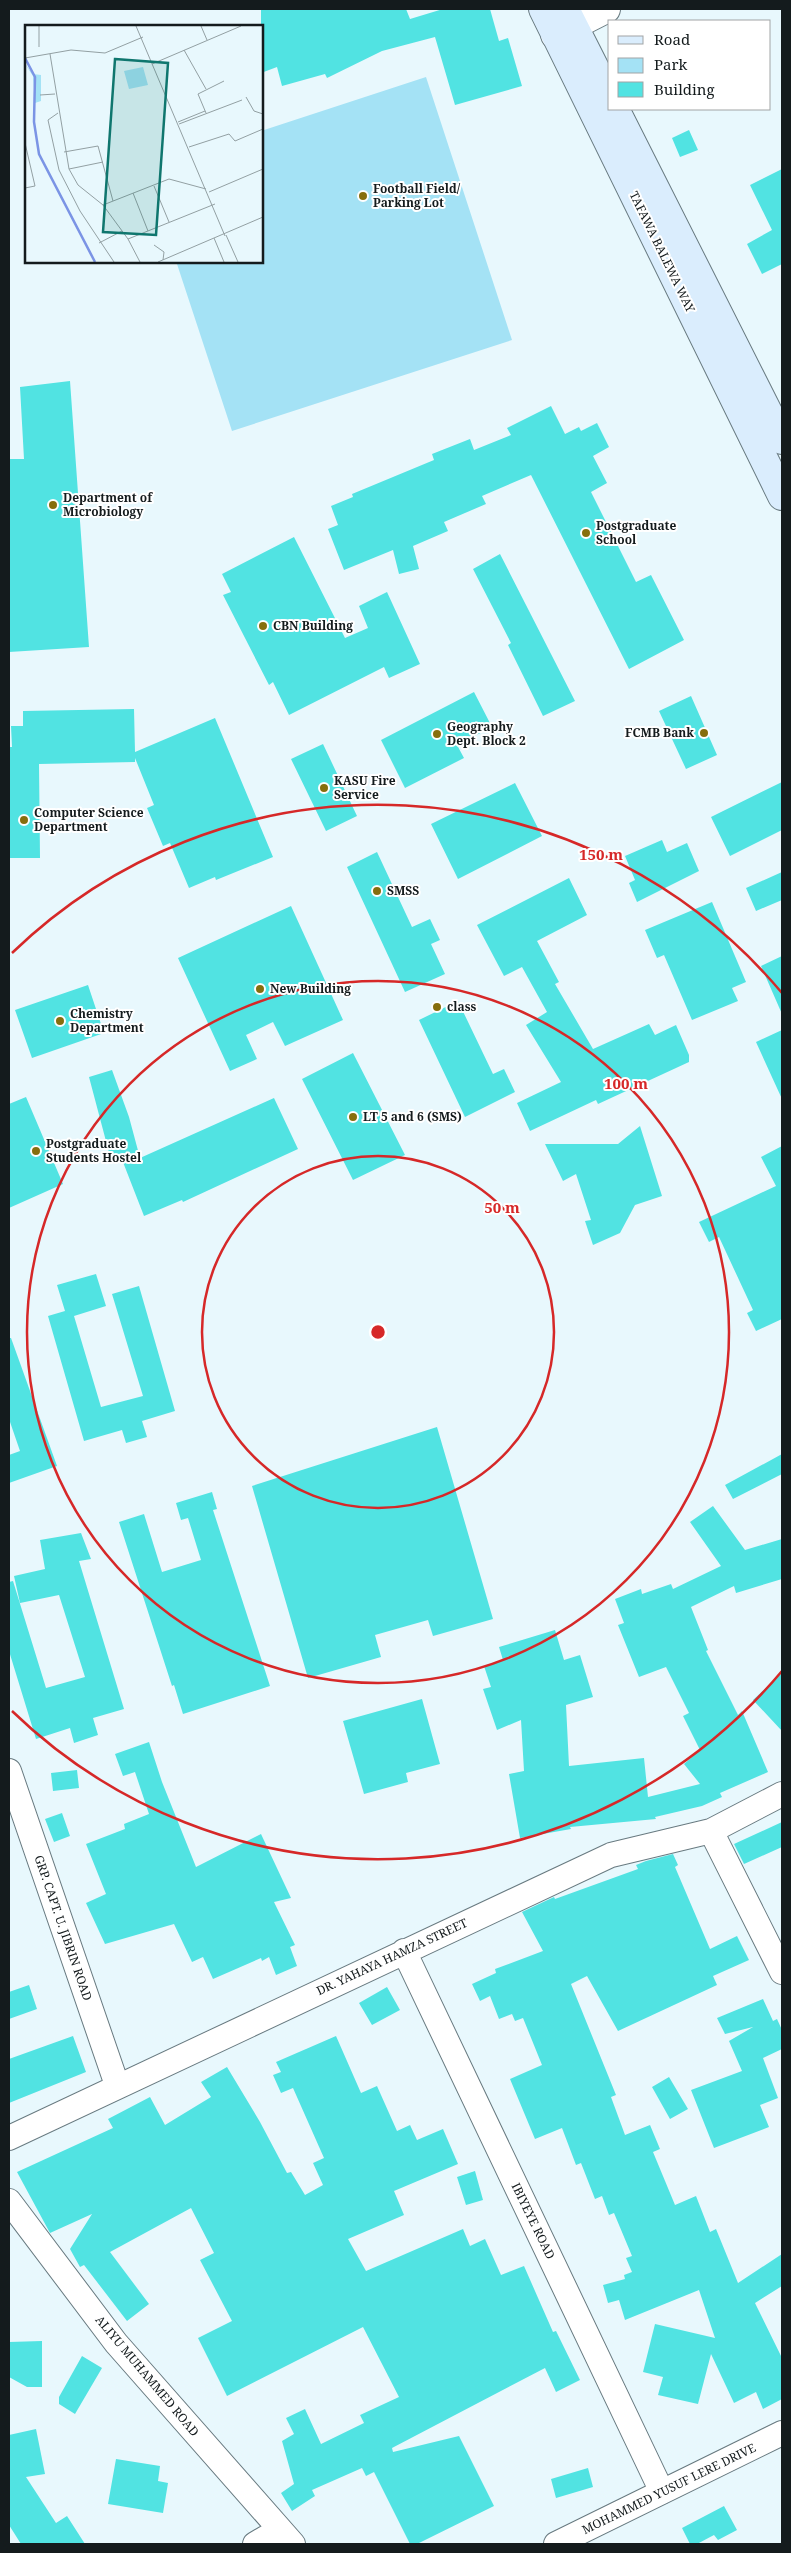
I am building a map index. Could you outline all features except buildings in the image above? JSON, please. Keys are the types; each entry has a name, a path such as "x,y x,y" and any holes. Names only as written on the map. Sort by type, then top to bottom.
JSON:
{"main road":[{"name":"TAFAWA BALEWA WAY","path":"543,9 564,23 608,95"},
{"name":"TAFAWA BALEWA WAY","path":"564,23 782,496"},
{"name":"TAFAWA BALEWA WAY","path":"616,110 782,440"}],"street":[{"path":"564,23 606,9"},
{"name":"GRP. CAPT. U. JIBRIN ROAD","path":"9,1771 117,2085"},
{"name":"DR. YAHAYA HAMZA STREET","path":"9,2138 117,2085 611,1855 711,1831 782,1794"},
{"path":"711,1831 782,1972"},
{"name":"IBIYEYE ROAD","path":"404,1951 662,2492"},
{"name":"ALIYU MUHAMMED ROAD","path":"9,2201 116,2343 286,2537"},
{"name":"MOHAMMED YUSUF LERE DRIVE","path":"556,2544 782,2433"},
{"path":"255,2544 286,2537"}],"green space":[{"name":"Football Field/ Parking Lot","path":"426,77 512,340 232,431 176,262 262,262 262,131"}],"place":[{"name":"Football Field/ Parking Lot","path":"363,196"},
{"name":"Department of Microbiology","path":"53,505"},
{"name":"Postgraduate School","path":"586,533"},
{"name":"CBN Building","path":"263,626"},
{"name":"FCMB Bank","path":"704,733"},
{"name":"Geography Dept. Block 2","path":"437,734"},
{"name":"KASU Fire Service","path":"324,788"},
{"name":"Computer Science Department","path":"24,820"},
{"name":"SMSS","path":"377,891"},
{"name":"New Building","path":"260,989"},
{"name":"class","path":"437,1007"},
{"name":"Chemistry Department","path":"60,1021"},
{"name":"LT 5 and 6 (SMS)","path":"353,1117"},
{"name":"Postgraduate Students Hostel","path":"36,1151"}]}
